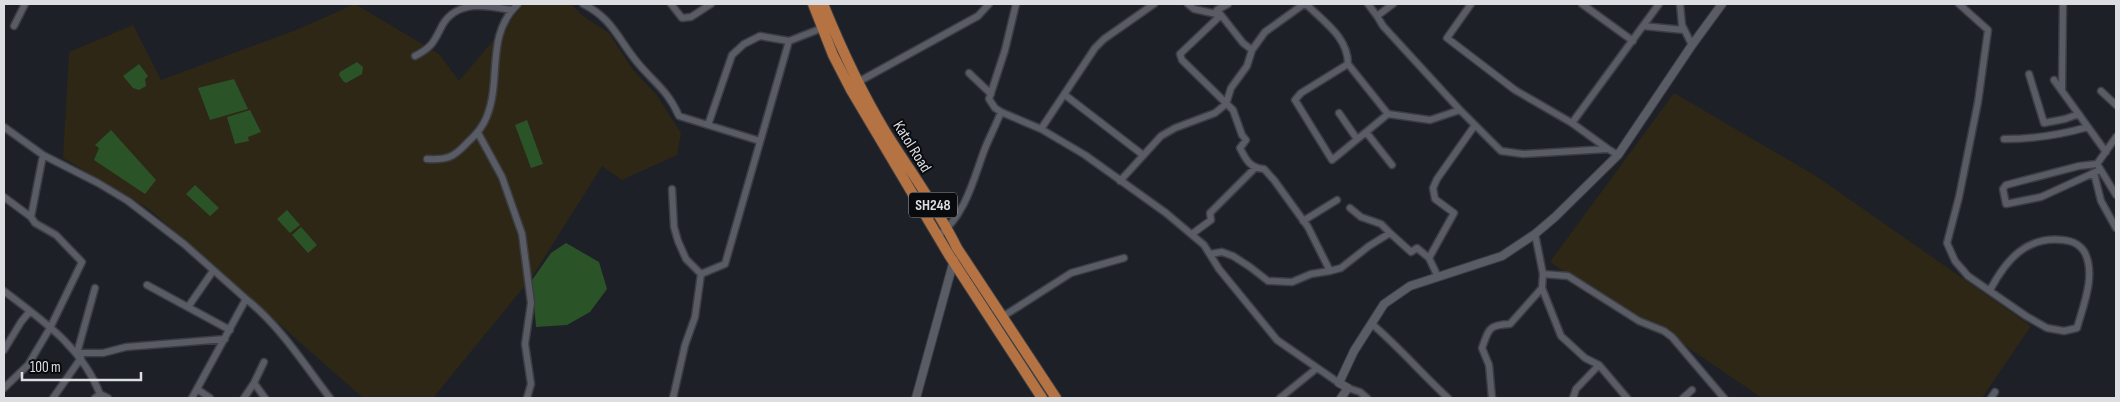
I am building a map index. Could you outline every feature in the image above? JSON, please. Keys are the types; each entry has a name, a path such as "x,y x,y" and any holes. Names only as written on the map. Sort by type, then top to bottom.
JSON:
{"main road":[{"name":"Katol Road","path":"814,4 884,129 948,229 957,248 1056,398"},
{"name":"Katol Road","path":"823,4 833,55 851,90 938,236 1042,398"}],"street":[{"path":"14,26 25,4"},
{"path":"427,158 441,159 455,156 478,133 488,115 501,26 511,10 518,4"},
{"path":"583,4 598,11 621,37 637,62 672,99 679,116 760,141"},
{"path":"671,4 682,18 691,17 711,4"},
{"path":"858,82 978,16 989,4"},
{"path":"1016,4 1005,50 989,99 995,108 1041,129 1085,155 1166,213 1192,234 1210,254 1219,269 1276,340 1339,383 1360,392 1367,398"},
{"path":"1041,129 1104,39 1154,4"},
{"path":"1188,4 1194,9 1222,15"},
{"path":"1228,4 1217,10 1243,42 1252,50"},
{"path":"1120,181 1161,136 1175,128 1216,113 1226,104 1231,88 1247,66 1252,50 1265,32 1305,4 1344,42 1348,52 1348,64 1388,114 1430,120 1460,110"},
{"path":"1368,4 1378,16 1383,26 1460,110 1501,151 1523,154 1608,149"},
{"path":"1378,16 1393,4"},
{"path":"1471,4 1447,38 1515,90 1572,123 1618,155"},
{"path":"1582,4 1633,41"},
{"path":"1572,123 1659,4"},
{"path":"1680,4 1682,25 1692,45"},
{"path":"1339,383 1354,352 1384,304 1410,286 1502,256 1555,218 1618,155 1722,4"},
{"path":"1959,4 1988,30 1978,102 1959,198 1947,243 1955,261 1968,276 2026,316 2047,328 2064,331 2077,328 2086,298 2089,275 2086,254 2080,245 2069,240 2038,241 2021,248 1990,290"},
{"path":"2062,90 2063,4"},
{"path":"415,56 429,49 450,14 459,8 470,5 493,6 511,10"},
{"path":"1222,15 1180,54 1182,60 1233,110 1239,128 1246,140 1240,148 1244,157 1255,168 1264,169 1274,180 1303,221 1330,271"},
{"path":"708,126 732,55 744,44 760,36 789,41 827,26"},
{"path":"1643,26 1684,30"},
{"path":"701,274 725,264 789,41"},
{"path":"1348,64 1302,93 1295,100 1332,160 1388,114"},
{"path":"970,72 991,94"},
{"path":"2029,74 2041,120 2044,123 2079,114"},
{"path":"2054,80 2106,152"},
{"path":"2101,91 2116,105"},
{"path":"1066,95 1143,155"},
{"path":"938,236 948,229 957,217 971,188 1001,112"},
{"path":"1340,113 1357,139"},
{"path":"1429,258 1454,213 1435,199 1433,188 1454,153 1476,125"},
{"path":"4,127 43,155 98,183 128,201 154,220 262,312 287,340 330,398"},
{"path":"2004,139 2030,139 2062,134 2088,127"},
{"path":"1366,132 1392,165"},
{"path":"478,133 502,177 522,234 531,303 525,344 530,384 527,398"},
{"path":"2116,137 2097,169 2041,198 2006,204 2003,189 2006,185 2079,166 2097,169 2116,195"},
{"path":"31,217 43,155"},
{"path":"1192,234 1211,220 1210,214 1255,168"},
{"path":"2097,169 2101,201 2116,228"},
{"path":"672,189 674,227 678,241 686,259 701,274"},
{"path":"4,197 31,217 35,223 56,235 82,262 50,328 28,365 4,388"},
{"path":"1303,221 1337,200"},
{"path":"1350,208 1361,217 1381,224 1411,252 1417,248 1429,258 1438,277"},
{"path":"1210,254 1222,252 1233,256 1268,281 1292,282 1311,274 1341,268 1369,246 1390,233"},
{"path":"1535,234 1543,274 1542,288 1561,336 1585,358 1598,365 1627,398"},
{"path":"916,398 957,248"},
{"path":"1002,317 1072,273 1124,258"},
{"path":"188,307 213,271"},
{"path":"673,398 685,345 695,317 701,274"},
{"path":"1543,274 1568,276 1639,321 1668,334 1724,398"},
{"path":"147,285 230,330"},
{"path":"52,398 79,356 95,288"},
{"path":"1492,398 1489,365 1482,348 1489,329 1496,324 1510,324 1542,288"},
{"path":"4,291 68,342 95,381 97,396 108,398"},
{"path":"192,398 246,298"},
{"path":"4,350 30,311"},
{"path":"1372,324 1394,343 1424,376 1448,398"},
{"path":"79,356 126,347 225,339"},
{"path":"244,398 264,362"},
{"path":"1573,398 1576,389 1598,365"},
{"path":"1280,398 1317,368"},
{"path":"254,383 266,398"},
{"path":"1341,398 1348,388"},
{"path":"197,389 210,398"},
{"path":"1683,398 1692,390"}],"shaded area":[{"path":"355,4 439,54 459,81 524,4 571,4 583,16 609,33 633,70 656,94 681,133 677,155 622,180 602,166 532,277 433,398 363,398 149,209 63,158 69,52 133,25 161,80 296,30"},
{"path":"1674,93 1816,176 2031,326 1982,398 1762,398 1671,336 1645,327 1550,262"}],"green space":[{"path":"357,62 363,67 362,74 346,83 339,75 340,72"},
{"path":"139,64 148,76 145,79 146,86 139,90 133,88 123,76"},
{"path":"234,79 248,109 210,120 198,88"},
{"path":"250,110 261,132 248,137 249,141 235,144 227,117"},
{"path":"527,120 543,164 531,168 515,125"},
{"path":"111,130 156,180 145,194 94,160 99,148 95,145"},
{"path":"195,185 219,208 210,216 186,194"},
{"path":"287,210 300,225 290,233 277,219"},
{"path":"301,227 317,245 308,253 292,235"},
{"path":"566,243 599,262 607,289 590,312 567,325 536,327 532,280 551,253"}]}
